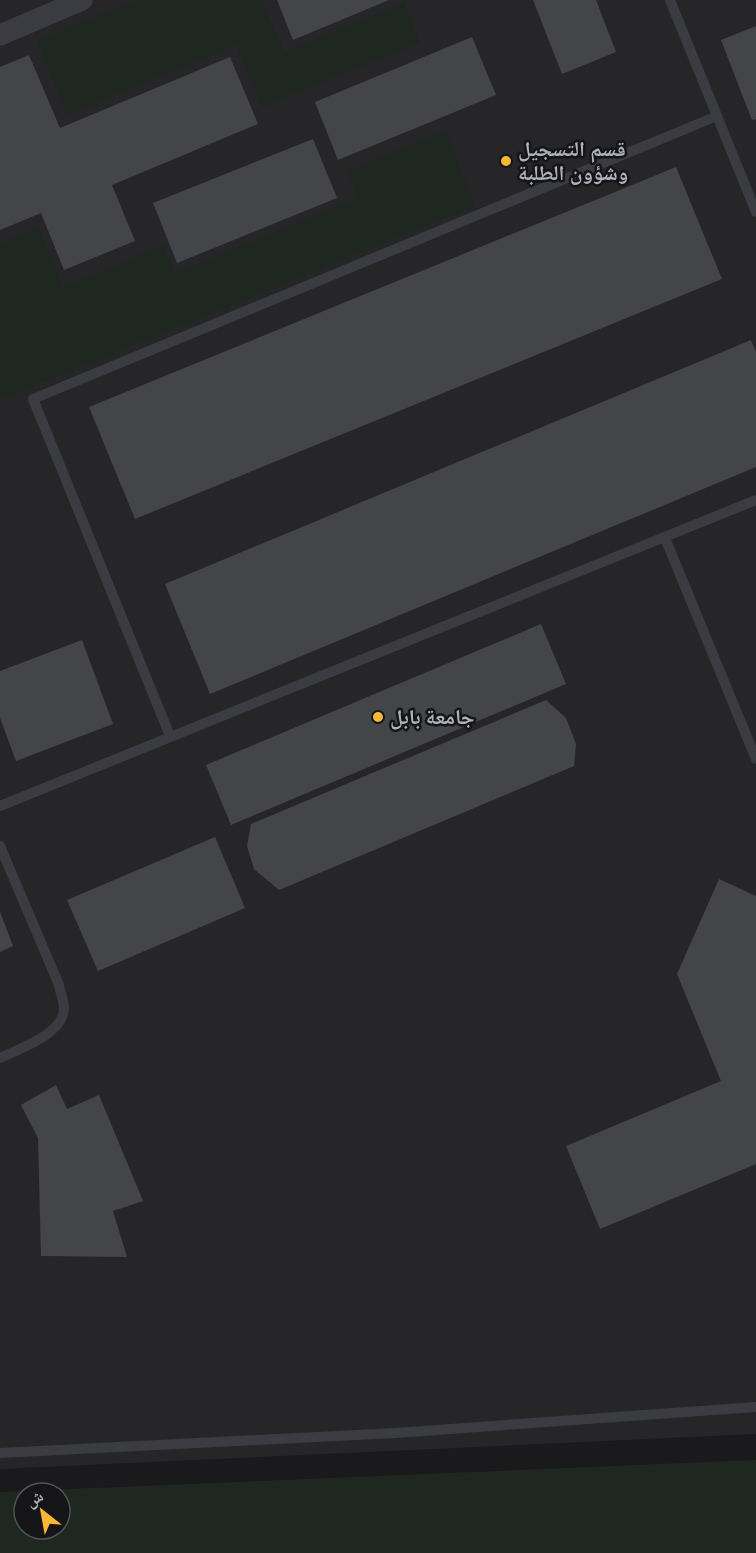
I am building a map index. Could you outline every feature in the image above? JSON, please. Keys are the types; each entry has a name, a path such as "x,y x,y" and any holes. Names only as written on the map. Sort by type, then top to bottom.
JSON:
{"street":[{"path":"0,35 72,2"}],"lane":[{"path":"670,0 756,212"},
{"path":"170,736 33,399 717,116"},
{"path":"0,806 756,500"},
{"path":"665,538 752,735 756,759"},
{"path":"0,846 59,985 64,1010 58,1024 44,1037 0,1058"},
{"path":"0,1453 395,1433 756,1407"}],"shaded area":[{"name":"جامعة بابل","path":"0,0 756,0 756,1434 0,1469"},
{"path":"137,0 262,0 284,52 404,3 420,42 262,107 236,45 67,115 37,41"},
{"path":"445,131 475,206 0,400 0,243 38,227 63,287 163,246 175,273 358,198 348,171"},
{"path":"756,1460 756,1553 0,1553 0,1492 12,1491 12,1541 72,1541 72,1489"}],"building":[{"path":"277,0 389,0 293,40"},
{"path":"533,0 596,0 616,52 562,74"},
{"path":"756,26 756,119 752,120 721,40"},
{"path":"472,37 496,95 338,160 315,102"},
{"path":"29,55 60,128 230,57 258,124 112,185 135,241 64,270 41,213 0,230 0,67"},
{"path":"313,139 337,198 177,263 153,203"},
{"path":"676,167 722,279 135,519 89,407"},
{"path":"751,340 756,352 756,467 210,694 165,584"},
{"path":"541,624 566,684 231,825 206,765"},
{"path":"82,640 113,724 16,761 0,718 0,671"},
{"path":"546,700 566,718 576,744 574,766 279,890 254,869 247,846 251,824"},
{"path":"215,837 245,908 98,971 67,900"},
{"path":"719,879 756,896 756,1164 600,1229 566,1146 721,1081 677,974"},
{"path":"0,912 13,946 0,952"},
{"path":"56,1085 67,1109 99,1095 143,1201 113,1211 127,1257 41,1256 38,1138 21,1105"}],"place":[{"name":"قسم التسجيل وشؤون الطلبة","path":"506,161"},
{"name":"جامعة بابل","path":"378,717"}]}
